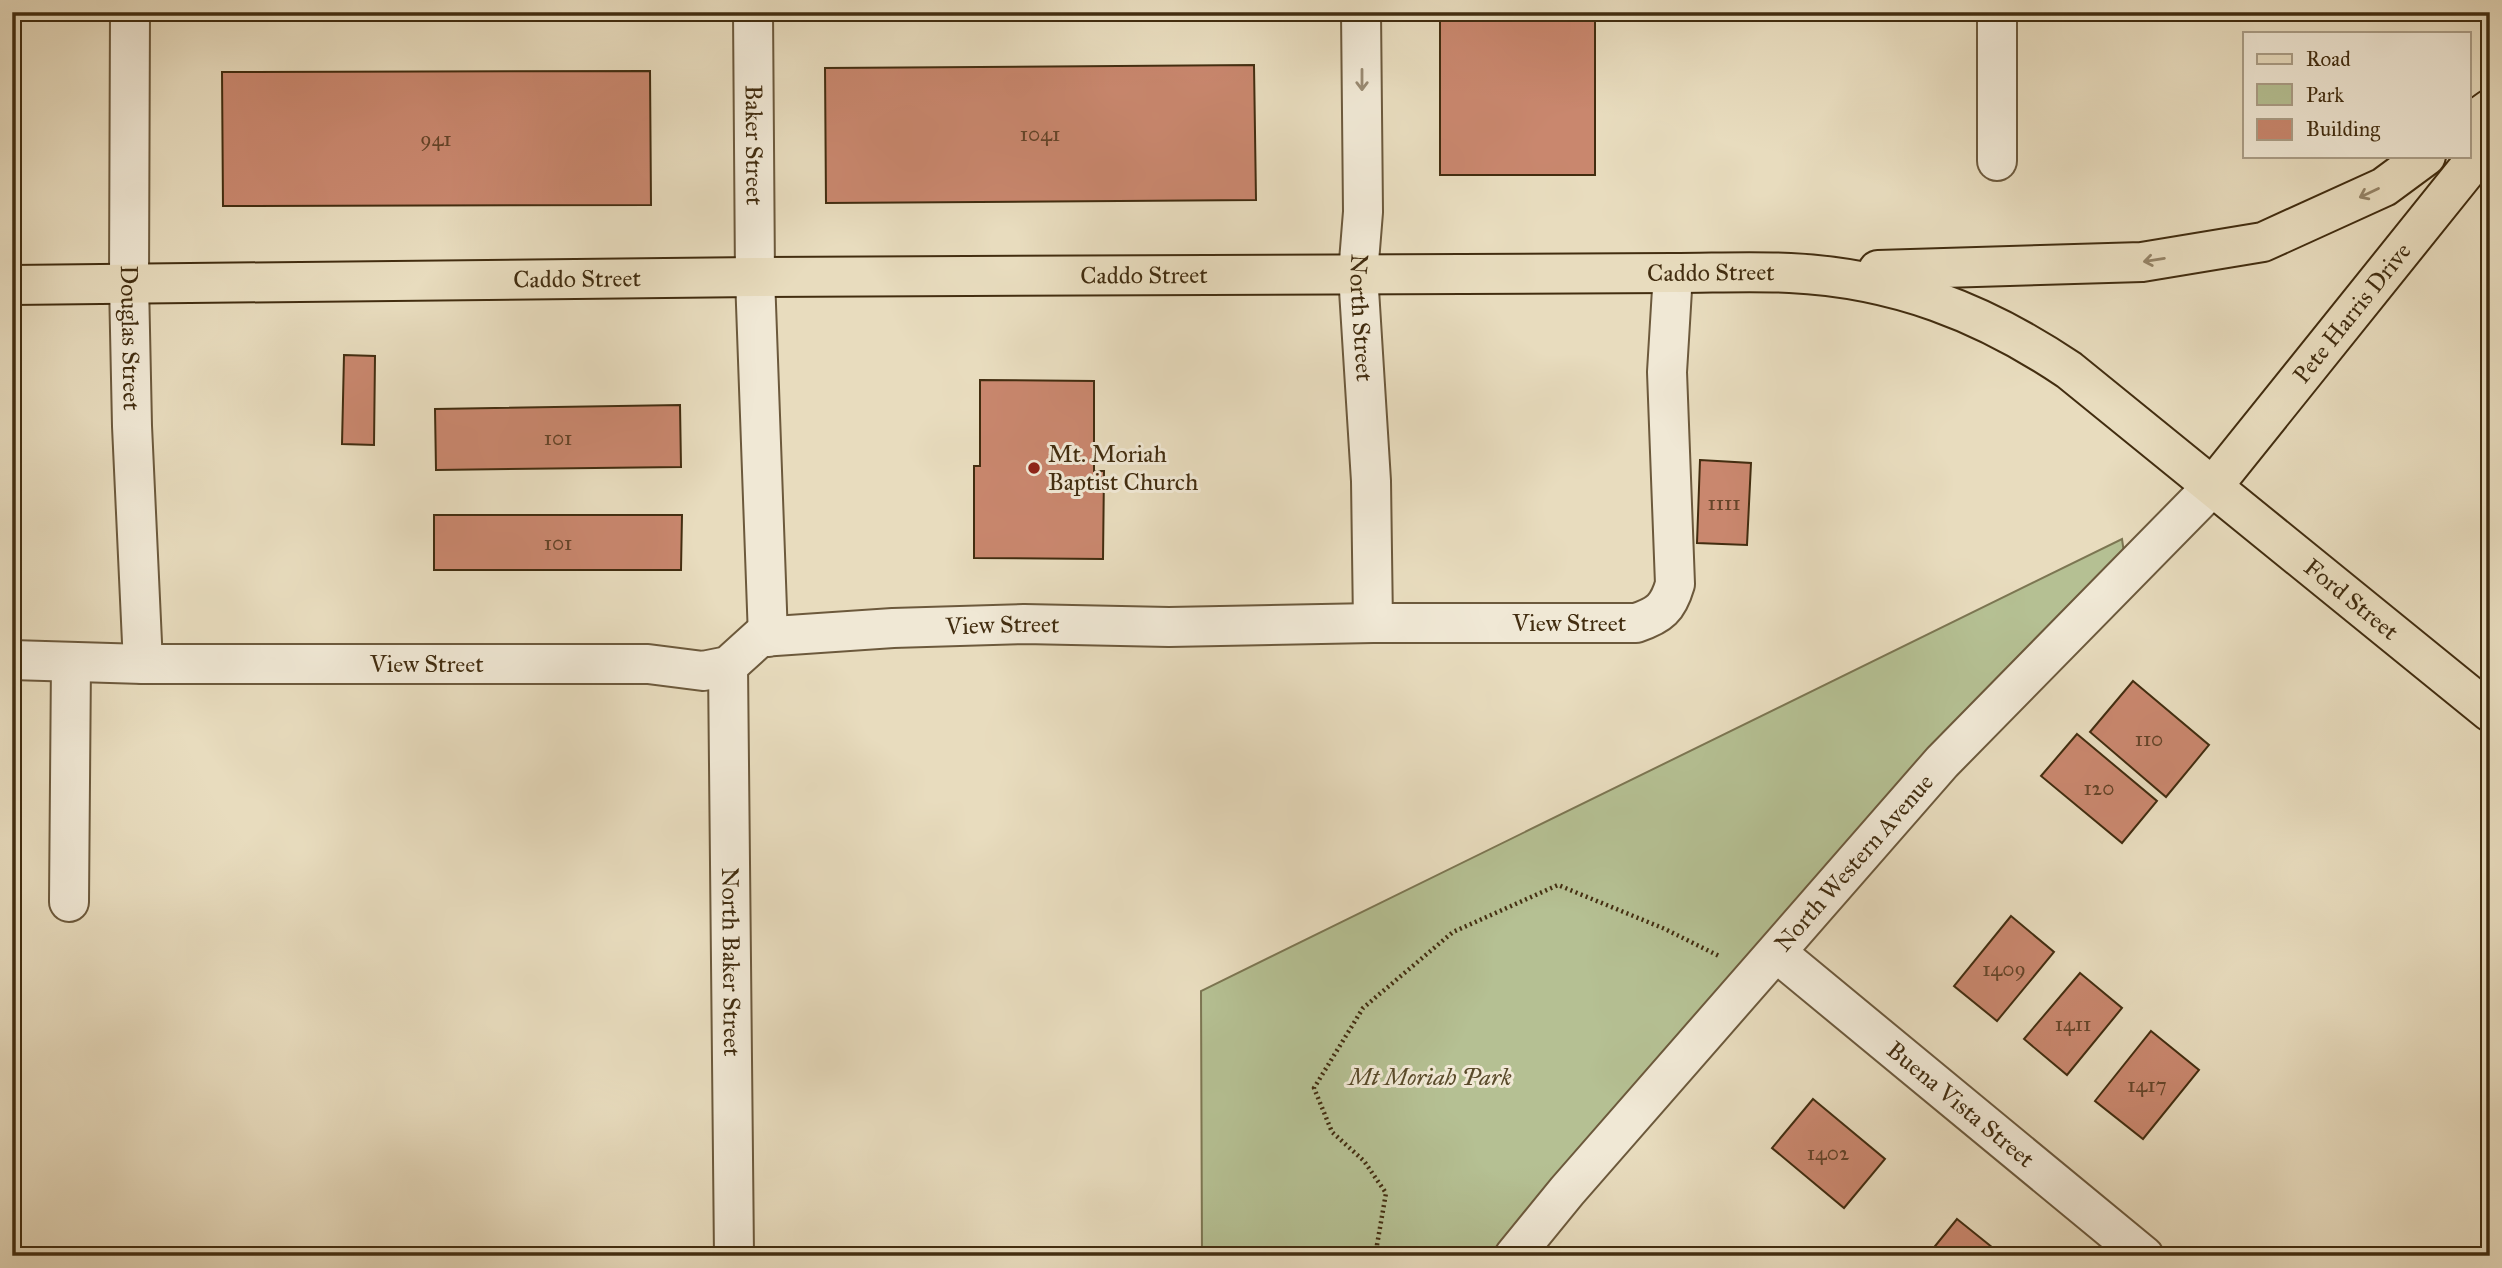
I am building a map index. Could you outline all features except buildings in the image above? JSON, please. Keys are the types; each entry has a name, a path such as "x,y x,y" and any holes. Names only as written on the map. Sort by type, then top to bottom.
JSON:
{"main road":[{"path":"2470,123 2490,109"},
{"name":"Pete Harris Drive","path":"2214,486 2490,141"},
{"path":"1791,273 2142,262 2263,242 2384,187 2423,158"},
{"name":"Caddo Street","path":"12,285 755,277 1791,273 1851,279 1921,295 1993,324 2029,343 2069,370 2214,486"},
{"name":"Ford Street","path":"2214,486 2490,712"}],"street":[{"name":"Douglas Street","path":"130,12 129,283 132,426 143,664"},
{"name":"Baker Street","path":"753,12 755,277 768,637"},
{"name":"North Street","path":"1362,12 1363,212 1358,274 1371,481 1373,623"},
{"path":"1997,12 1997,161"},
{"name":"View Street","path":"12,660 143,664 648,664 703,671 729,666 760,637 893,628 1024,624 1169,627 1373,623 1636,623 1654,617 1664,608 1671,598 1675,584 1667,373 1673,273"},
{"name":"North Western Avenue","path":"1514,1256 1567,1191 1942,762 2214,486"},
{"path":"69,902 71,662"},
{"name":"North Baker Street","path":"729,666 734,1256"},
{"name":"Buena Vista Street","path":"1767,964 2144,1256"}],"path":[{"path":"1378,1256 1377,1245 1386,1193 1364,1161 1332,1132 1314,1088 1363,1007 1453,932 1558,885 1665,929 1767,964"}],"green space":[{"name":"Mt Moriah Park","path":"2122,539 2127,574 1517,1256 1202,1256 1201,991"}],"place":[{"name":"Mt. Moriah Baptist Church","path":"1034,468"}]}
